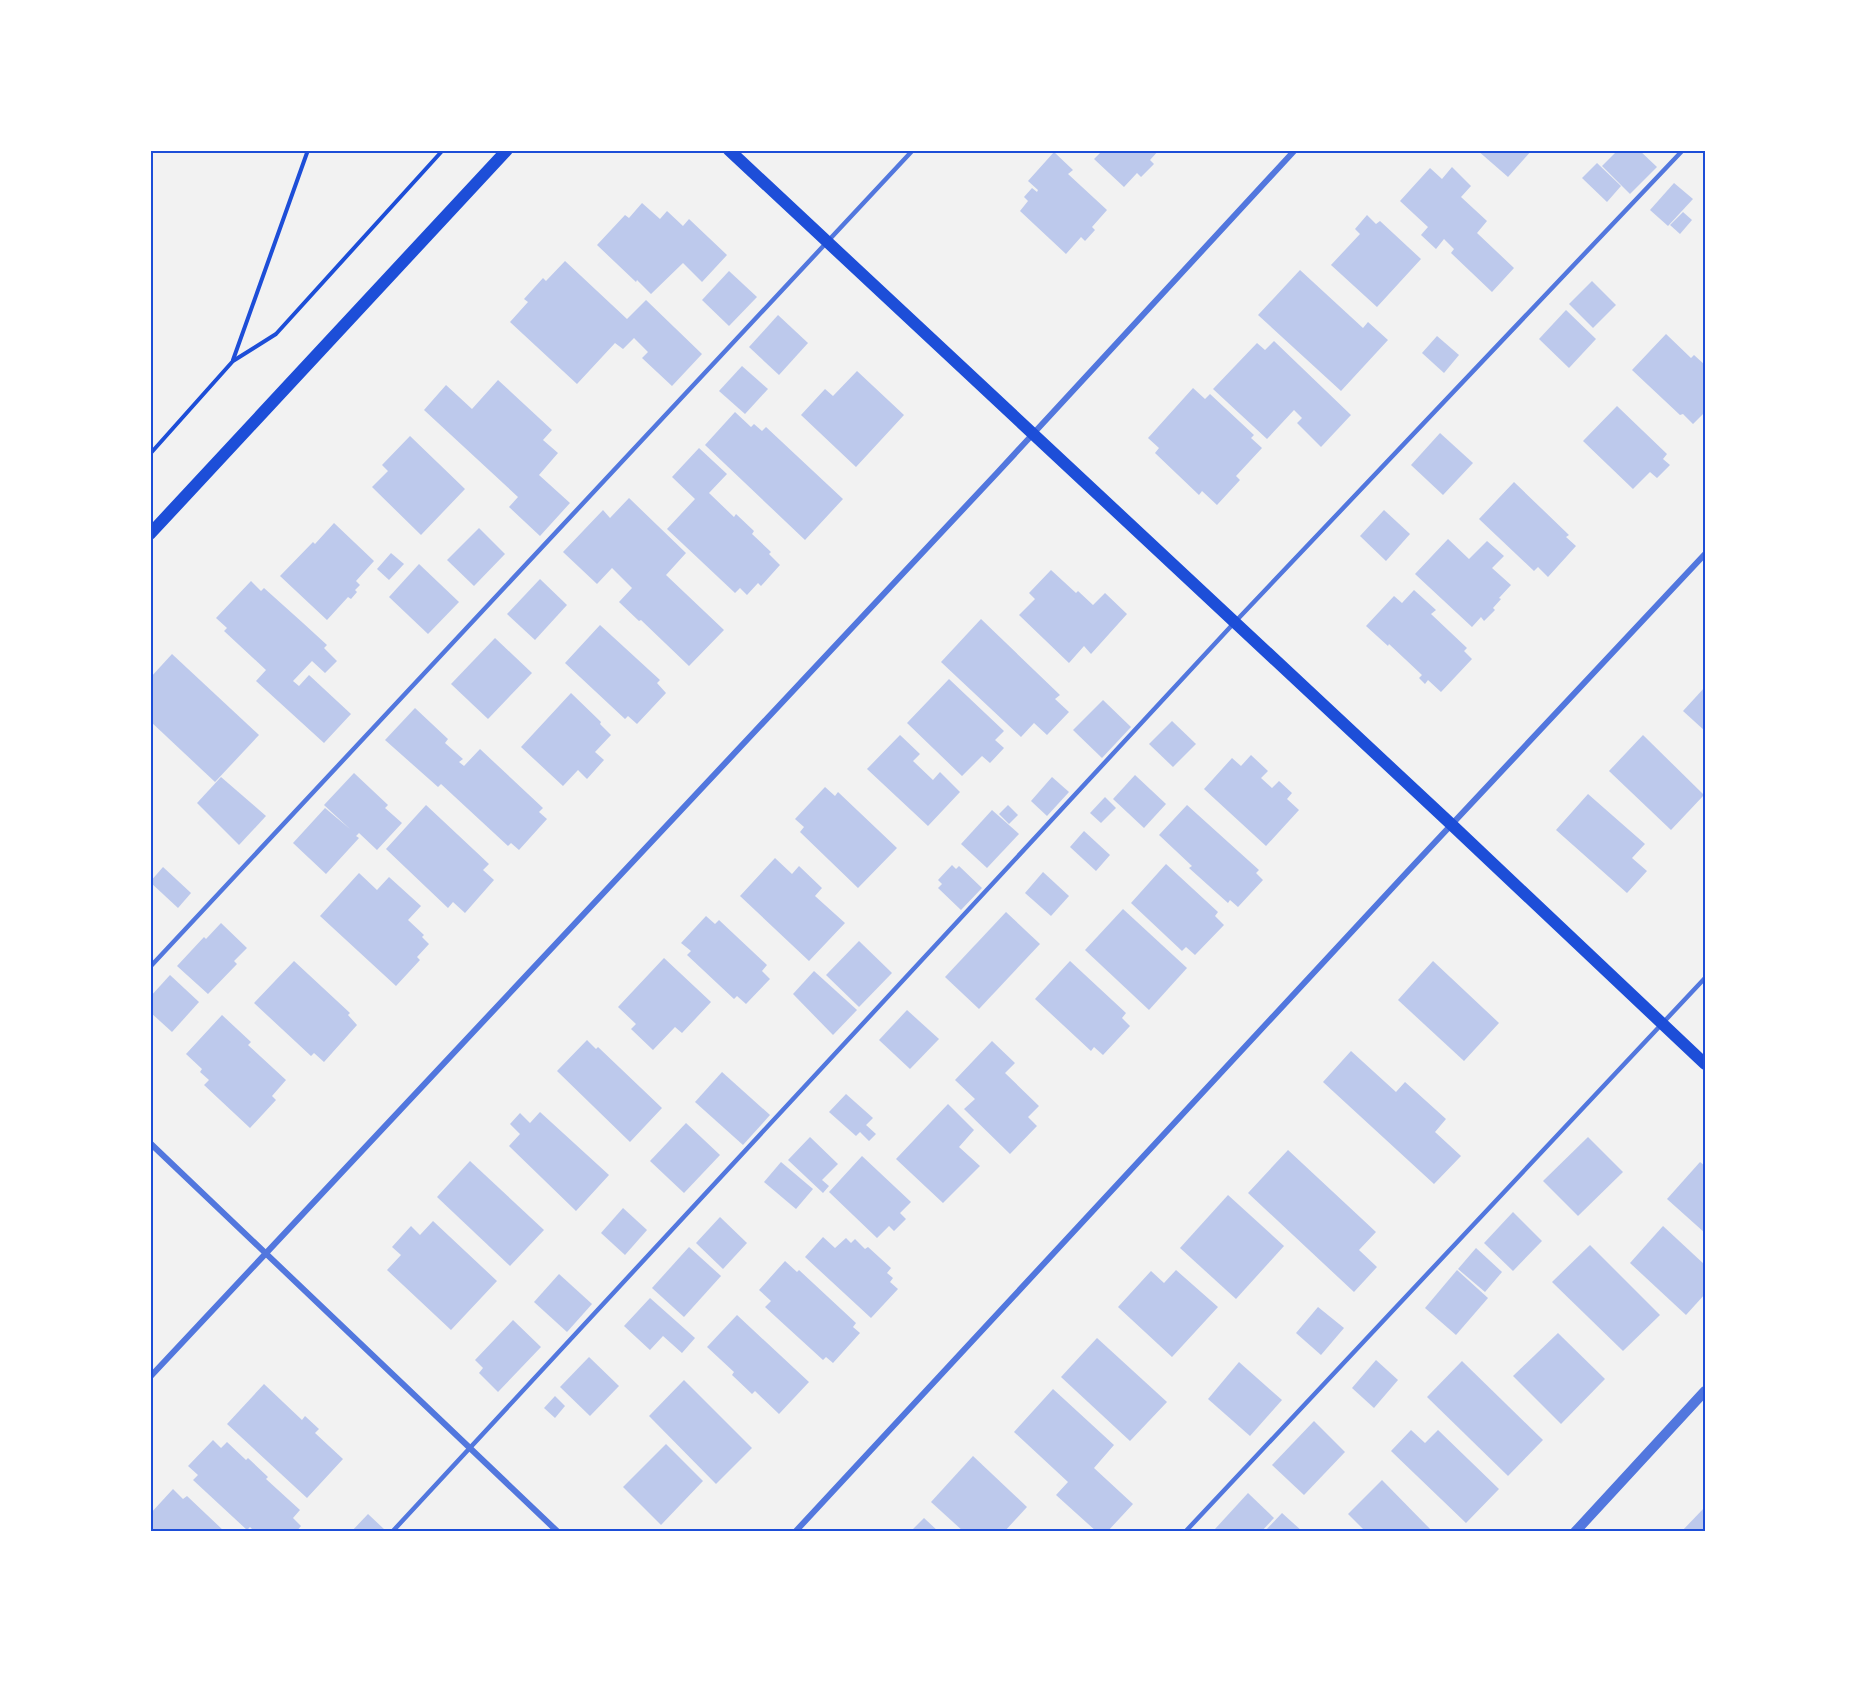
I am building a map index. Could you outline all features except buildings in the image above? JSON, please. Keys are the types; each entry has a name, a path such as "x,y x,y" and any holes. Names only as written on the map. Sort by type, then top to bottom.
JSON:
{"main road":[{"path":"150,534 507,150"},
{"path":"729,150 1705,1064"}],"street":[{"path":"150,1377 1034,434 1295,150"},
{"path":"795,1532 1705,554"},
{"path":"150,1143 558,1532"},
{"path":"1575,1532 1705,1391"}],"lane":[{"path":"150,967 914,150"},
{"path":"392,1532 1234,623 1683,150"},
{"path":"1185,1532 1705,978"}],"path":[{"path":"233,361 308,150"},
{"path":"150,454 233,361 276,334 443,150"}]}
